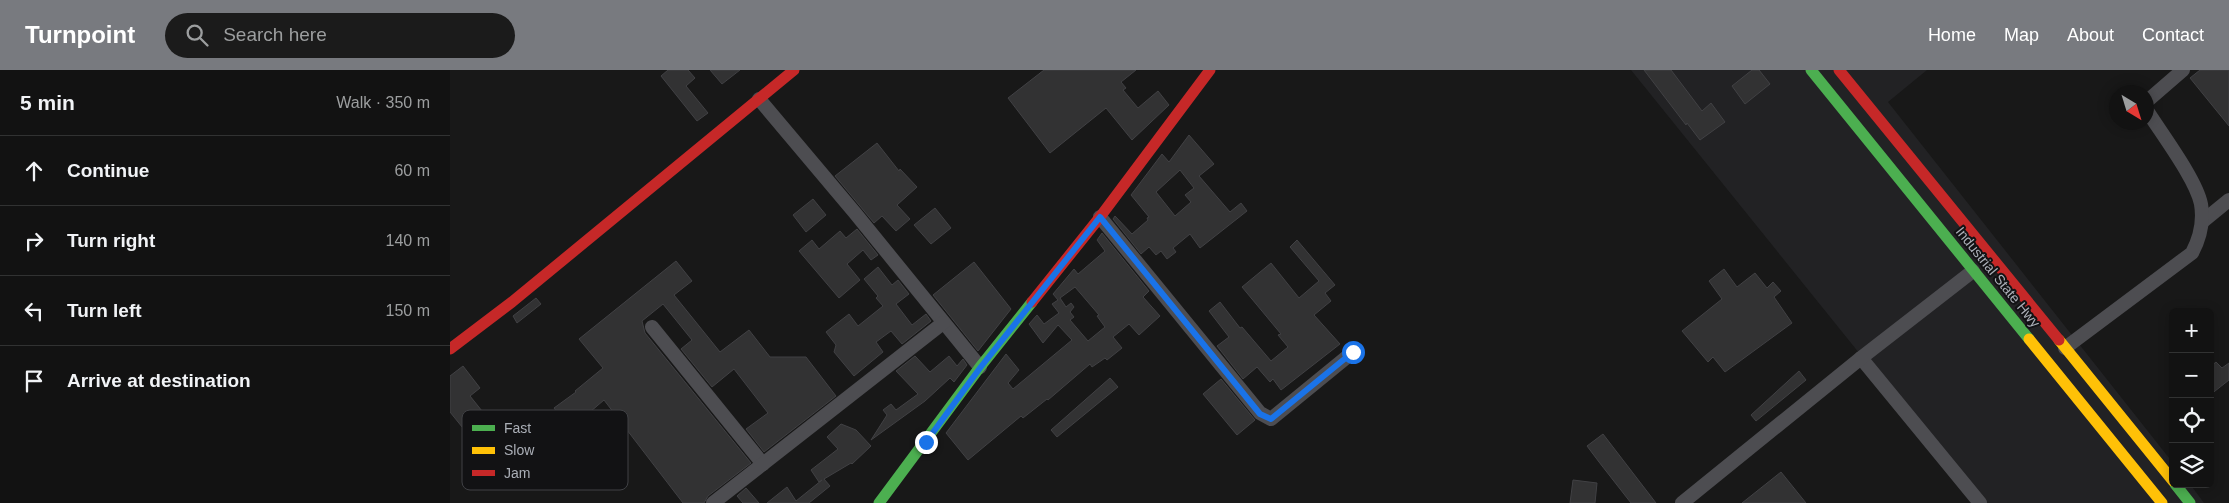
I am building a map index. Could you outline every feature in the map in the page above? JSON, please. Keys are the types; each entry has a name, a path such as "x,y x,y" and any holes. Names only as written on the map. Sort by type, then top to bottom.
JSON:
{"main road":[{"path":"450,350 512,302 794,70"},
{"path":"879,503 980,368 1100,217 1210,70"},
{"name":"Industrial State Hwy","path":"1811,70 2162,503"},
{"name":"Industrial State Hwy","path":"1839,70 2169,477"},
{"name":"Industrial State Hwy","path":"2178,488 2190,503"}],"street":[{"path":"2154,95 2183,70"},
{"path":"759,98 980,368"},
{"path":"2065,348 2192,253 2199,239 2202,222 2201,204 2194,187 2154,122"},
{"path":"2202,222 2229,200"},
{"path":"1100,217 1260,414 1271,419 1353,352"},
{"path":"1682,503 1861,358 1973,272"},
{"path":"713,503 943,323"},
{"path":"652,327 763,464"},
{"path":"1861,358 1980,503"}],"shaded area":[{"path":"1631,70 1927,70 1888,102 2169,458 2169,488 2193,488 2204,503 1980,503"}],"building":[{"path":"668,70 688,70 695,78 686,86 708,113 697,121 661,76"},
{"path":"710,70 740,70 722,84"},
{"path":"1044,70 1136,70 1121,82 1126,88 1123,90 1138,108 1158,91 1169,105 1132,140 1106,108 1050,153 1008,98"},
{"path":"1644,70 1671,70 1702,111 1711,103 1725,122 1700,140 1687,123 1686,125"},
{"path":"1752,70 1759,70 1770,84 1745,104 1732,86"},
{"path":"2200,70 2229,70 2229,126 2190,78"},
{"path":"1189,135 1214,164 1199,176 1230,212 1241,203 1247,211 1200,248 1190,234 1173,248 1176,252 1167,259 1161,251 1156,255 1149,247 1141,254 1113,219 1115,216 1132,234 1148,220 1147,218 1149,217 1131,195 1162,154 1169,162","holes":["1180,170 1194,188 1185,195 1191,202 1175,216 1156,192"]},
{"path":"877,143 899,171 900,169 917,187 897,205 910,219 896,231 882,216 874,223 835,176"},
{"path":"813,199 826,215 806,232 793,215"},
{"path":"935,208 951,228 931,244 914,225"},
{"path":"857,229 878,255 871,260 863,250 847,264 860,280 839,298 799,251 812,240 819,249 840,231 846,238"},
{"path":"1102,233 1149,291 1143,297 1160,316 1139,335 1129,324 1113,337 1122,348 1107,360 1105,358 1092,367 1090,364 1048,400 1023,418 1021,416 968,460 946,433 1006,354 1019,370 1008,383 1013,389 1072,340 1058,325 1043,343 1029,324 1037,315 1044,324 1059,313 1052,304 1058,300 1053,294 1074,269 1078,274 1105,251 1097,240","holes":["1075,287 1099,315 1097,316 1105,327 1088,341 1070,320 1074,317 1070,312 1074,307 1071,303 1066,307 1060,298"]},
{"path":"1297,240 1335,285 1325,293 1331,301 1314,315 1340,344 1281,390 1273,379 1270,382 1257,367 1243,379 1217,346 1229,337 1209,311 1220,302 1240,328 1242,327 1271,361 1288,347 1278,335 1281,334 1242,287 1271,263 1299,298 1319,281 1290,247"},
{"path":"676,261 692,281 674,295 720,352 749,330 770,357 806,357 836,396 764,452 746,429 768,413 734,369 712,387 681,349 692,340 663,304 642,321 645,333 751,463 708,496 704,503 683,503 628,431 628,410 612,410 604,400 592,410 556,410 554,408 576,392 603,368 579,339"},
{"path":"974,262 1011,309 978,351 933,295"},
{"path":"878,267 892,285 898,280 909,294 896,304 912,325 926,314 931,321 902,344 891,331 876,342 883,352 854,376 834,352 836,345 826,332 849,314 858,326 883,306 876,298 878,296 864,279"},
{"path":"1724,269 1737,287 1755,273 1767,288 1773,282 1781,291 1774,297 1792,323 1725,372 1713,357 1708,362 1682,331 1722,299 1709,281"},
{"path":"536,298 541,304 517,323 513,316"},
{"path":"915,356 930,372 949,356 957,366 963,359 967,365 954,382 950,378 925,401 871,440 887,415 883,410 891,404 896,410 918,394 896,371"},
{"path":"2216,362 2222,368 2229,363 2229,380 2214,392 2214,364"},
{"path":"463,366 480,388 470,396 481,410 462,410 462,427 450,412 450,376"},
{"path":"1799,371 1806,380 1756,421 1751,415"},
{"path":"1110,378 1118,387 1057,437 1051,430"},
{"path":"1221,379 1255,420 1237,435 1203,394"},
{"path":"841,424 856,430 871,446 852,464 824,479 830,486 809,503 767,503 787,487 796,501 822,480 819,482 811,470 838,449 827,437"},
{"path":"1603,434 1656,503 1631,503 1599,462 1587,446"},
{"path":"1781,472 1806,503 1742,503"},
{"path":"1573,480 1597,483 1595,503 1570,503"},
{"path":"746,488 759,503 743,503 737,496"}],"traffic: fast":[{"path":"1811,70 2029,339"},
{"path":"879,503 980,367 1032,302"},
{"path":"2178,488 2190,503"}],"traffic: slow":[{"path":"2029,339 2162,503"},
{"path":"2059,340 2169,476"}],"traffic: jam":[{"path":"450,349 512,302 794,70"},
{"path":"1032,302 1100,217 1210,70"},
{"path":"1839,70 2059,340"}],"route":[{"path":"926,442 980,368 1100,217 1260,414 1271,419 1353,352"}]}
